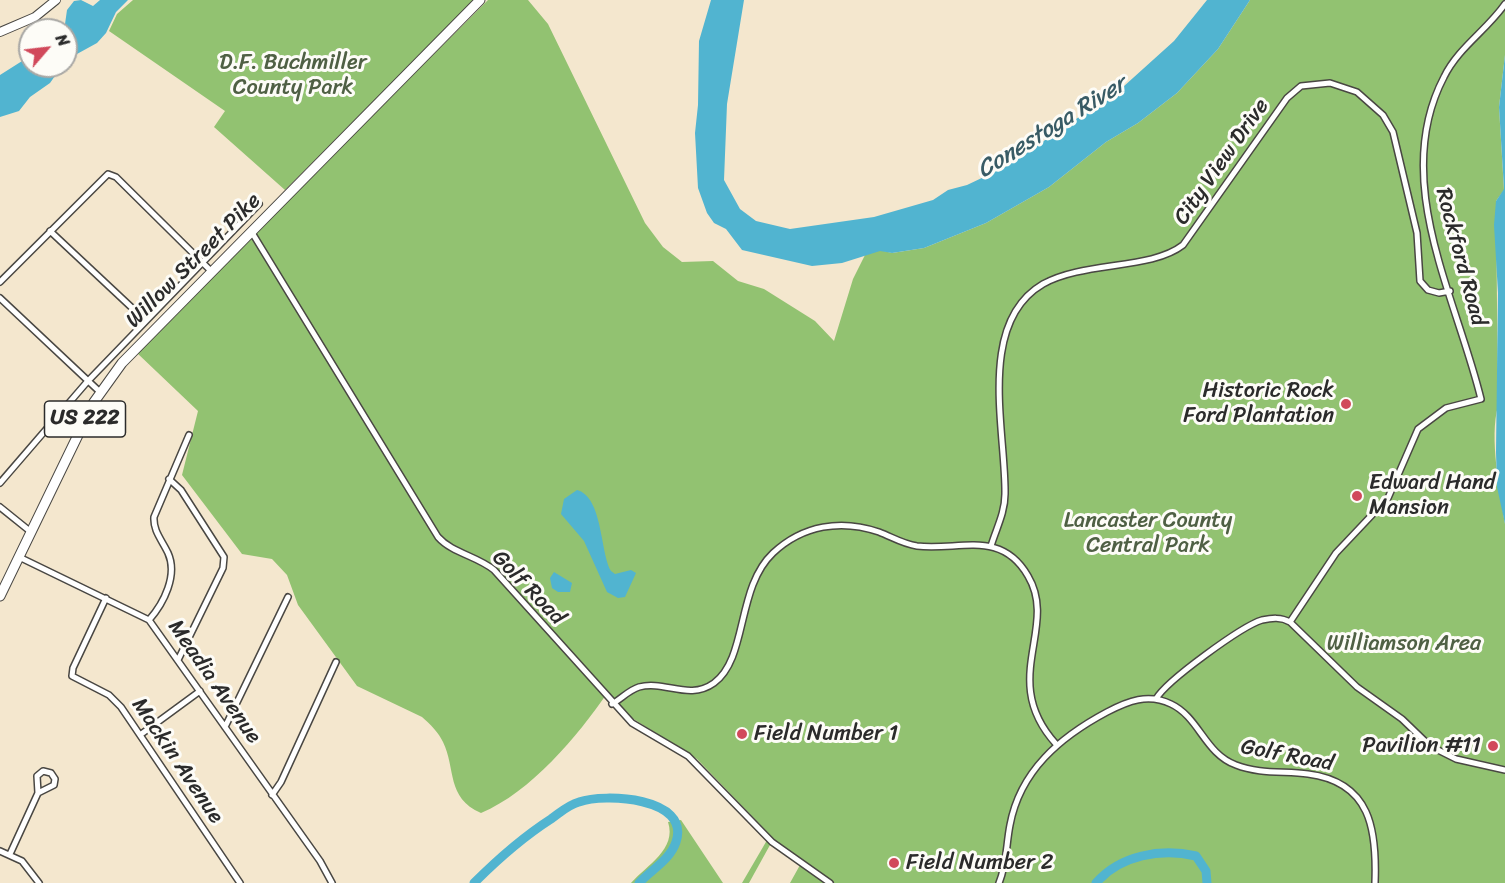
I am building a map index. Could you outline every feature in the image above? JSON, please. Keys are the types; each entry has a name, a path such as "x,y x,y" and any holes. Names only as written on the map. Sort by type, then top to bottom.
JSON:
{"highway":[{"name":"Willow Street Pike","path":"0,596 100,392 137,346 480,0"}],"main road":[{"path":"0,33 35,17 56,0"}],"street":[{"name":"Rockford Road","path":"1290,622 1336,553 1388,498 1418,429 1446,408 1481,399 1430,223 1424,192 1426,133 1434,99 1448,68 1505,4"},
{"name":"City View Drive","path":"991,546 1005,499 999,417 1001,359 1010,326 1024,300 1041,285 1064,275 1160,256 1176,250 1195,231 1287,98 1297,88 1318,83 1342,85 1357,92 1383,115 1393,132 1405,194 1417,233 1420,280 1428,290 1439,293 1449,291"},
{"path":"0,282 105,176 112,174 211,271"},
{"path":"0,483 87,381 259,204"},
{"path":"50,231 145,320"},
{"name":"Golf Road","path":"251,231 438,537 446,545 478,559 494,570 612,704 632,723 688,756 772,842 830,883"},
{"path":"0,298 100,392"},
{"path":"149,620 166,592 171,577 168,554 154,522 155,510 189,435"},
{"path":"169,479 181,490 224,558 223,567 178,660"},
{"path":"0,507 31,532"},
{"path":"612,704 639,687 688,692 715,682 732,659 748,594 757,573 772,554 803,533 828,525 846,525 872,530 912,545 991,546 1016,561 1034,586 1037,615 1029,664 1029,684 1037,717 1056,744"},
{"name":"Meadia Avenue","path":"19,556 149,620 332,883"},
{"path":"225,727 288,597"},
{"name":"Mackin Avenue","path":"106,598 71,674 113,698 240,883"},
{"path":"999,883 1004,868 1012,816 1019,796 1035,769 1056,744 1118,707 1135,700 1156,699 1182,674 1249,626 1273,618 1290,622 1357,687 1402,719 1430,747 1456,759 1505,770"},
{"path":"272,795 278,789 336,662"},
{"path":"140,735 200,691"},
{"name":"Golf Road","path":"1156,699 1180,709 1216,753 1235,765 1322,777 1349,789 1364,806 1371,822 1375,883"},
{"path":"10,854 38,794 37,776 43,771 51,772 55,779 54,785 38,794"},
{"path":"0,851 10,854 28,866 39,883"}],"green space":[{"name":"D.F. Buchmiller County Park","path":"133,0 474,0 285,190 214,127 225,111 109,31 117,14"},
{"name":"Lancaster County Central Park","path":"488,0 528,0 548,24 645,223 663,247 682,262 713,261 738,281 764,289 815,321 834,341 853,279 865,255 880,250 892,253 924,248 986,223 1049,187 1106,142 1138,123 1177,93 1218,49 1250,0 1505,0 1505,55 1499,107 1504,190 1496,201 1498,406 1495,449 1505,524 1505,883 790,883 800,865 770,845 749,883 742,883 770,835 697,759 632,718 608,692 552,762 518,792 481,813 470,807 457,791 447,752 434,729 422,717 357,686 298,605 287,575 272,559 242,554 182,475 198,411 136,352"},
{"path":"681,820 723,883 631,883 659,856 664,848 670,832 668,822"}],"water":[{"path":"81,0 93,6 100,0 128,0 116,12 106,33 97,43 78,53 78,18 66,18 67,10 74,1"},
{"path":"711,0 744,0 727,104 724,180 740,209 756,221 790,229 874,217 933,200 948,190 967,185 1007,166 1123,87 1174,41 1207,0 1250,0 1218,49 1177,93 1138,123 1106,142 1049,187 986,223 924,248 892,253 880,251 842,263 812,266 742,250 726,229 714,223 707,213 698,188 695,133 699,41"},
{"path":"1505,55 1505,524 1497,487 1498,293 1494,225 1496,201 1504,189 1499,107"},
{"path":"18,64 18,78 54,78 30,97 19,111 0,117 0,75"},
{"path":"577,490 592,503 611,571 615,574 631,570 636,573 625,597 618,598 607,592 584,541 561,514 564,499"},
{"path":"554,572 572,583 570,592 558,592 552,588 550,578"}],"waterway":[{"path":"474,883 521,841 568,807 591,799 607,798 625,799 658,807 671,816 677,827 676,842 669,854 639,883"},
{"path":"1096,883 1106,873 1129,860 1169,853 1196,856 1206,871 1207,883"}],"place":[{"name":"Historic Rock Ford Plantation","path":"1346,404"},
{"name":"Edward Hand Mansion","path":"1357,496"},
{"name":"Field Number 1","path":"742,734"},
{"name":"Pavilion #11","path":"1493,746"},
{"name":"Field Number 2","path":"894,863"}],"water label":[{"name":"Conestoga River","path":"1052,128"}],"park label":[{"name":"Williamson Area","path":"1404,644"}]}
